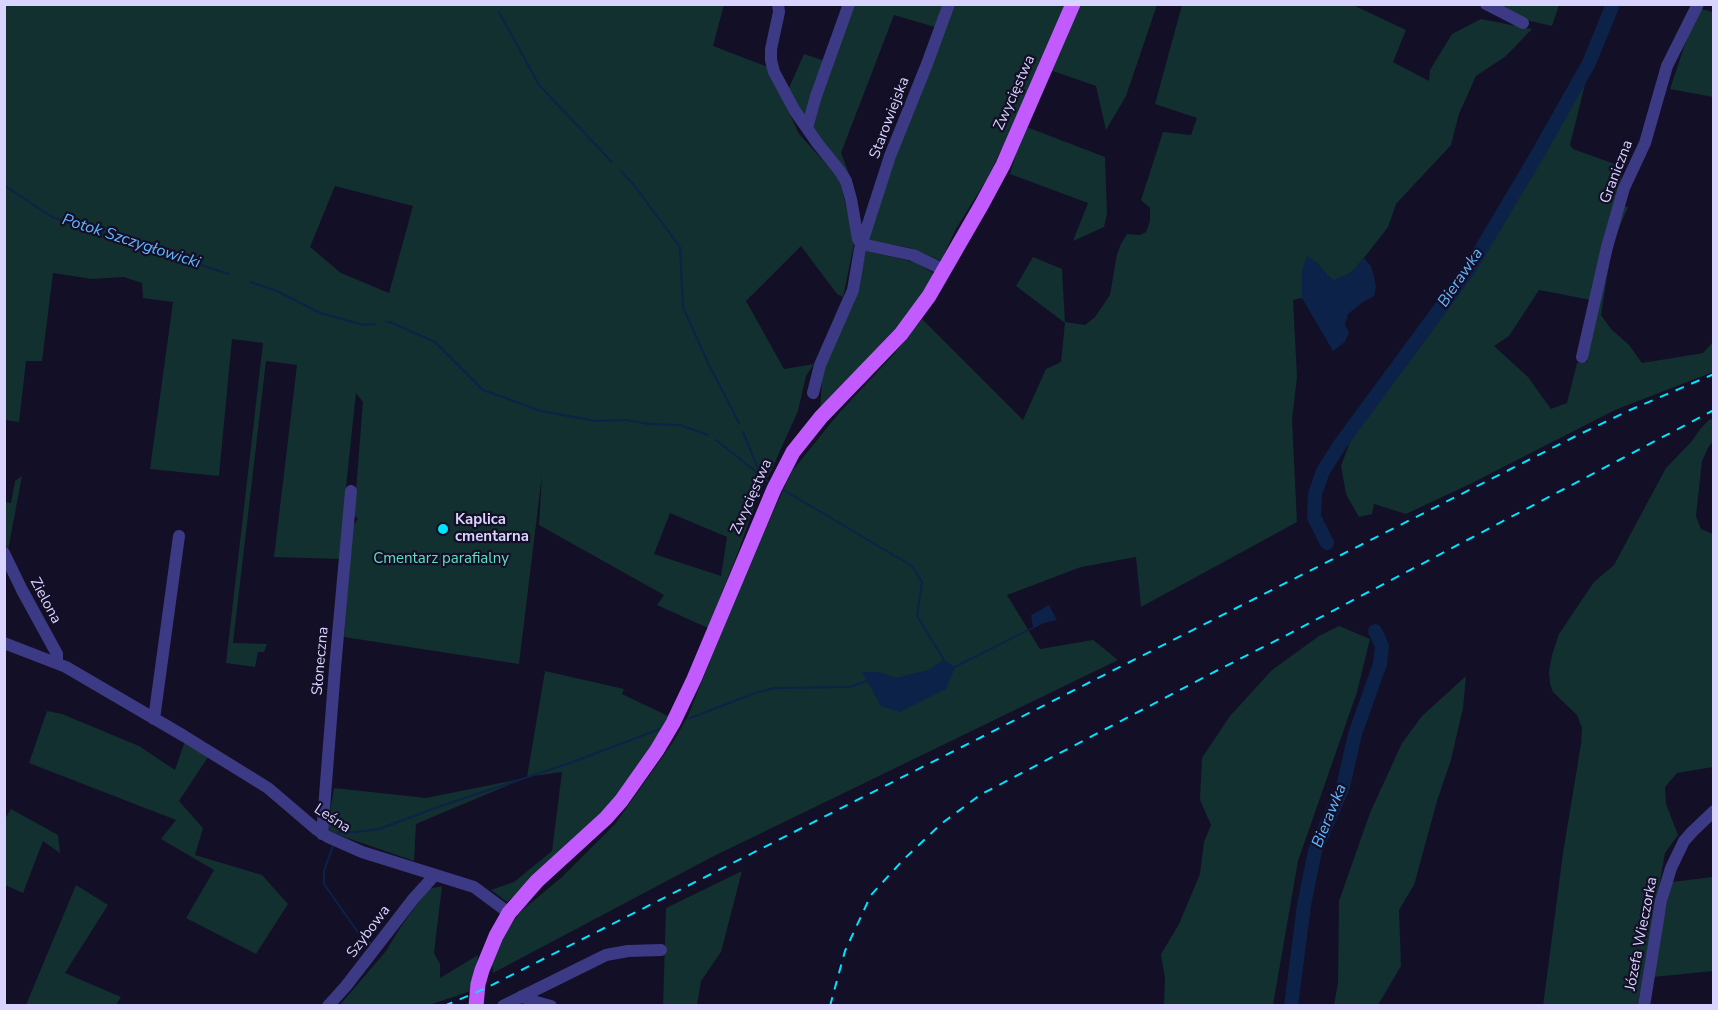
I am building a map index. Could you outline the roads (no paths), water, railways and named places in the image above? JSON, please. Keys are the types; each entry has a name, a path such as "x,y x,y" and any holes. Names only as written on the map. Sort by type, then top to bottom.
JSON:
{"main road":[{"name":"Zwycięstwa","path":"476,1005 482,970 496,936 509,913 537,881 606,818 636,781 665,737 687,696 770,497 788,461 814,426 907,326 944,270 1003,165 1073,4"}],"street":[{"name":"Starowiejska","path":"778,4 779,12 771,49 772,66 788,99 846,181 861,244"},
{"path":"807,128 849,4"},
{"name":"Starowiejska","path":"813,393 820,365 853,290 858,254 890,156 949,4"},
{"path":"1486,4 1523,23"},
{"name":"Graniczna","path":"1582,357 1607,247 1624,188 1645,143 1667,66 1698,4"},
{"path":"861,244 914,255 944,270"},
{"name":"Słoneczna","path":"322,834 351,491"},
{"path":"154,719 178,536"},
{"name":"Zielona","path":"4,553 57,654 57,662"},
{"name":"Leśna","path":"4,643 57,662 154,719 262,784 322,834 354,849 474,887 509,913"},
{"name":"Józefa Wieczorka","path":"1644,1005 1661,901 1671,868 1684,841 1713,812"},
{"name":"Szybowa","path":"328,1005 356,974 414,898 434,876"},
{"path":"503,1005 606,955 635,950 661,950"},
{"path":"522,996 551,1005"}],"water":[{"path":"1307,256 1334,280 1352,272 1364,258 1371,266 1376,287 1374,296 1348,314 1345,325 1349,333 1345,342 1333,351 1302,298 1302,270"},
{"path":"1049,605 1057,620 1044,623 955,668 946,689 900,712 881,706 862,672 879,672 896,678 928,670 944,660 954,666 1033,627 1031,615"}],"waterway":[{"name":"Bierawka","path":"1327,543 1314,517 1315,494 1323,471 1341,443 1470,268 1589,63 1613,4"},
{"path":"499,12 539,85 612,162"},
{"path":"621,171 680,247 683,307 707,361 739,423"},
{"name":"Potok Szczygłowicki","path":"4,185 52,217 229,274"},
{"name":"Potok Szczygłowicki","path":"251,282 277,291 320,313 364,325 375,324"},
{"name":"Potok Szczygłowicki","path":"386,322 435,342 483,390 541,411 596,421 625,420 680,425 708,435"},
{"path":"743,432 759,471"},
{"name":"Potok Szczygłowicki","path":"716,440 770,483"},
{"name":"Potok Szczygłowicki","path":"782,489 912,566 922,582 917,616 944,660"},
{"name":"Bierawka","path":"1291,1006 1304,905 1315,851 1343,787 1355,734 1380,664 1382,646 1375,631"},
{"path":"688,719 774,688 850,687 867,681"},
{"path":"338,834 339,832 379,829 573,762 660,729"},
{"path":"333,846 324,871 324,884 357,931 371,944"}],"railway":[{"path":"444,1006 484,989 1574,437 1714,374"},
{"path":"830,1006 845,951 871,895 941,824 980,795 1714,410"}],"place":[{"name":"Kaplica cmentarna","path":"443,529"}],"park label":[{"name":"Cmentarz parafialny","path":"441,559"}]}
